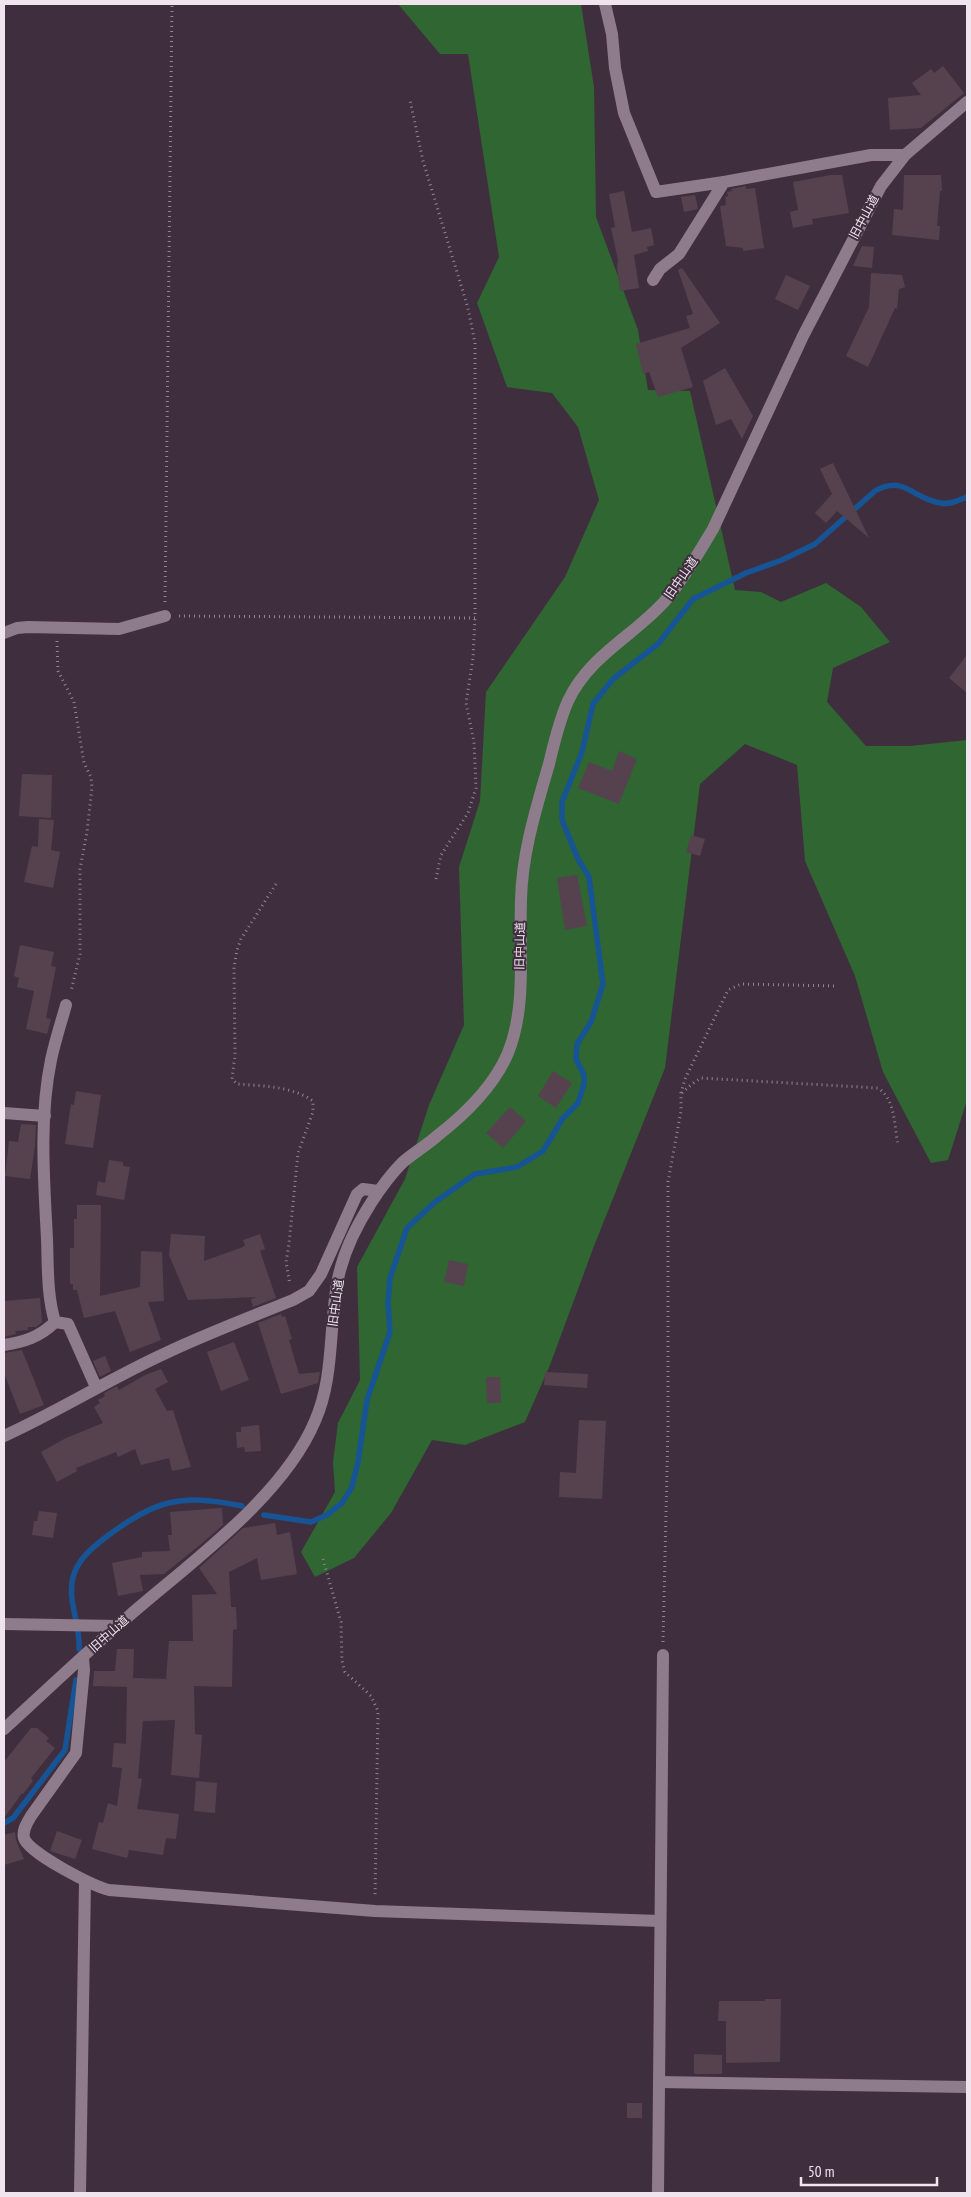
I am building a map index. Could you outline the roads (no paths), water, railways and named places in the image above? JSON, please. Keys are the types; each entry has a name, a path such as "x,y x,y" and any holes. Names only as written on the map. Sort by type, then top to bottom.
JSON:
{"street":[{"path":"605,4 612,34 615,68 624,114 656,192 724,182 871,155 906,155"},
{"name":"旧中山道","path":"4,1729 116,1626 236,1524 281,1476 299,1452 316,1419 326,1387 336,1288 340,1271 358,1225 378,1191 406,1159 438,1135 481,1094 501,1066 508,1052 518,1016 521,897 524,860 553,748 568,702 577,685 593,664 663,603 695,559 713,529 803,336 881,186 906,155 967,102"},
{"path":"653,280 660,268 679,254 724,182"},
{"path":"4,633 17,628 28,627 119,629 165,616"},
{"path":"55,1322 49,1289 45,1196 45,1116 51,1060 66,1005"},
{"path":"4,1113 45,1116"},
{"path":"4,1436 29,1425 96,1387 168,1352 293,1300 309,1291 321,1274 357,1194 363,1189 378,1191"},
{"path":"4,1345 24,1342 46,1331 55,1322 68,1324 96,1387"},
{"path":"4,1624 116,1626"},
{"path":"658,2193 663,1655"},
{"path":"83,1658 84,1670 76,1753 31,1816 24,1827 24,1833 28,1846 34,1851 85,1880 109,1890 375,1911 660,1921"},
{"path":"80,2193 85,1880"},
{"path":"658,2082 967,2087"}],"waterway":[{"path":"264,1515 311,1522 327,1515 342,1503 352,1487 358,1462 367,1400 390,1332 388,1302 390,1278 407,1228 435,1202 475,1174 517,1167 543,1151 563,1118 578,1103 584,1084 584,1075 576,1059 577,1044 591,1022 603,984 589,877 578,859 562,820 562,802 582,752 593,704 613,679 658,644 693,599 746,573 782,560 815,544 875,491 894,485 909,489 932,501 944,503 954,502 967,497"},
{"path":"79,1649 72,1595 73,1577 82,1559 96,1545 140,1515 170,1503 185,1500 202,1500 242,1506"},
{"path":"4,1823 13,1818 65,1750 76,1680"}]}
